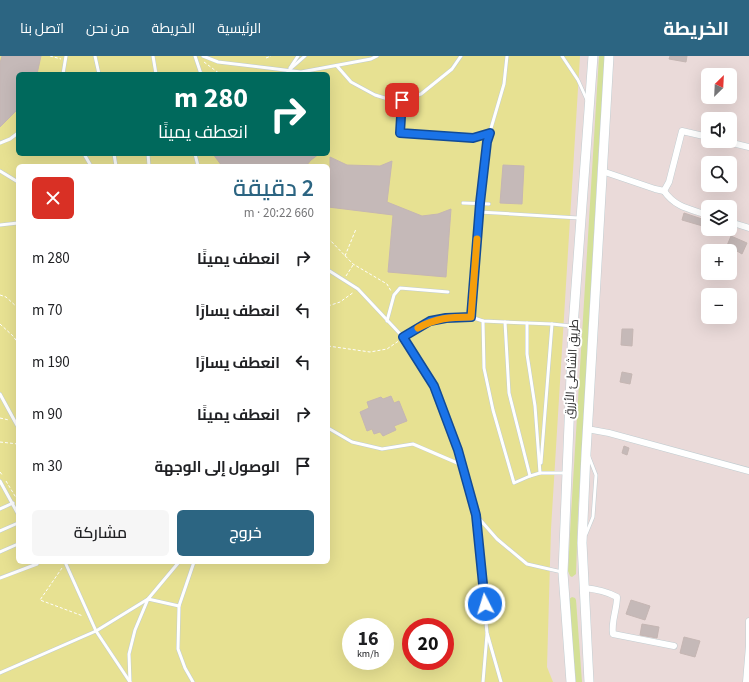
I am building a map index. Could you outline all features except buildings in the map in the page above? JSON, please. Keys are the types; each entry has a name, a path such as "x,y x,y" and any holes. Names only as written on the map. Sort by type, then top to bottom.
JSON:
{"main road":[{"name":"طريق الشاطئ الأزرق","path":"571,682 563,573 573,327 593,56"},
{"name":"طريق الشاطئ الأزرق","path":"590,682 582,543 587,429 610,56"}],"street":[{"path":"664,191 669,182 682,131 701,135"},
{"path":"737,144 749,147"},
{"path":"602,171 664,191 671,200 681,206 701,213"},
{"path":"737,224 749,228"},
{"path":"587,429 609,433 749,471"},
{"path":"584,588 597,589 617,597 617,604 612,625 613,634 674,646"},
{"path":"746,682 749,646 749,621"}],"lane":[{"path":"95,56 99,72"},
{"path":"153,56 156,72"},
{"path":"195,56 201,72"},
{"path":"288,71 298,56"},
{"path":"288,71 305,56"},
{"path":"202,58 218,62 301,72 371,59 377,56"},
{"path":"337,66 351,82 375,95 388,99 402,100 421,94 452,69 461,56"},
{"path":"471,317 480,203 487,142 504,84 507,56"},
{"path":"562,56 578,80 589,105"},
{"path":"63,72 66,58"},
{"path":"402,100 400,133 473,138 490,133"},
{"path":"0,143 16,134"},
{"path":"0,171 16,181"},
{"path":"463,202 489,204"},
{"path":"480,212 581,218"},
{"path":"0,225 16,223"},
{"path":"330,271 358,290 403,337 434,386 458,450 476,515 487,633 483,682"},
{"path":"388,321 394,295 400,288 448,292"},
{"path":"403,337 430,321 446,318 471,317 483,321 552,324 573,327"},
{"path":"483,321 484,368 493,410 514,483 540,473 567,473"},
{"path":"505,322 509,393 530,476"},
{"path":"527,323 527,354 535,406 540,473"},
{"path":"540,473 552,324"},
{"path":"0,394 16,423"},
{"path":"330,429 352,442 382,449 413,444 462,465"},
{"path":"0,482 16,510"},
{"path":"0,509 13,503"},
{"path":"476,515 497,539 527,564 563,573"},
{"path":"0,530 16,524"},
{"path":"0,552 16,545"},
{"path":"0,578 37,564"},
{"path":"67,564 96,631 130,682"},
{"path":"130,682 129,654 135,630 148,599 177,564"},
{"path":"193,564 179,606 178,650 185,668 193,682"},
{"path":"0,673 96,631 148,599 179,606"},
{"path":"487,633 502,682"}],"path":[{"path":"50,56 66,58"},
{"path":"266,58 271,56"},
{"path":"202,58 210,68 217,72"},
{"path":"345,256 356,229"},
{"path":"330,240 353,264 387,284 394,295"},
{"path":"343,280 353,264"},
{"path":"330,305 340,302 358,290"},
{"path":"0,295 6,297 16,306"},
{"path":"0,324 16,340"},
{"path":"330,346 370,352 387,349 403,337"},
{"path":"0,418 6,420 14,419"},
{"path":"0,442 16,444"},
{"path":"0,472 16,498"},
{"path":"65,564 40,600 90,618"}],"green space":[{"path":"599,56 605,56 578,514 576,574 572,577 568,571"},
{"path":"572,597 576,600 582,682 576,682 568,600"}],"shaded area":[{"path":"0,56 580,56 551,529 547,667 553,682 0,682"}],"slow traffic":[{"path":"418,328 430,321 446,318 471,317 477,239"}],"route":[{"path":"402,100 400,133 473,138 490,133 487,142 480,203 471,317 446,318 430,321 403,337 434,386 458,450 476,515 485,604"}]}
